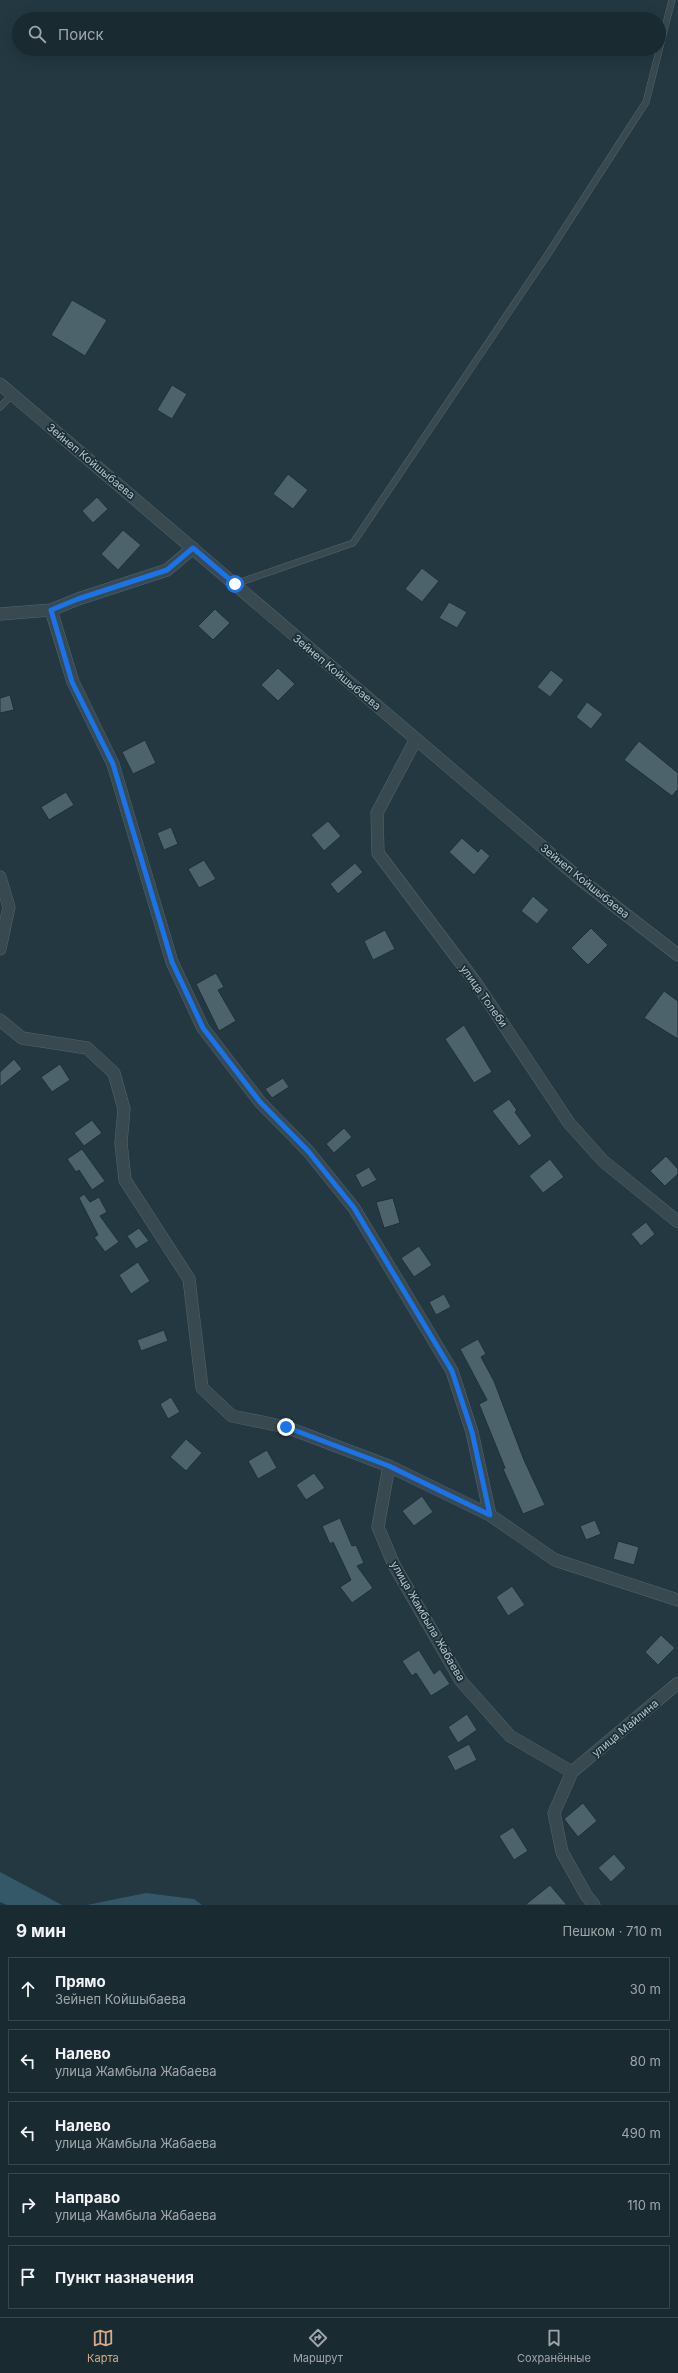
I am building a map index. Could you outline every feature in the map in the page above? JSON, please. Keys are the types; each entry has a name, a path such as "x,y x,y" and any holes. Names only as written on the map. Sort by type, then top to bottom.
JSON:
{"street":[{"name":"Зейнеп Койшыбаева","path":"0,384 580,879 678,955"},
{"path":"0,614 51,610 78,599 167,570 193,548"},
{"path":"51,610 72,682 113,764 172,962 203,1028 260,1102 308,1151 354,1208 452,1371 472,1432 490,1515"},
{"name":"улица Толеби","path":"416,739 377,813 378,853 476,983 569,1123 603,1161 678,1222"},
{"path":"0,877 9,907 0,949"},
{"path":"0,1020 22,1038 87,1048 114,1073 124,1109 121,1143 125,1180 189,1279 202,1388 232,1416 286,1427 389,1466 490,1515 555,1560 678,1600"},
{"name":"улица Жамбыла Жабаева","path":"389,1466 378,1526 394,1565 461,1681 510,1736 572,1772"},
{"name":"улица Майлина","path":"572,1772 678,1683"},
{"path":"572,1772 554,1814 562,1852 586,1895 594,1905"}],"lane":[{"path":"666,24 672,0"},
{"path":"235,584 353,543 546,257 646,102 658,56"},
{"path":"0,407 13,394"}],"water":[{"path":"0,1872 62,1905 7,1905 0,1902"},
{"path":"146,1893 194,1899 202,1905 87,1905"}],"building":[{"path":"72,300 107,320 85,356 51,335"},
{"path":"172,385 187,394 172,419 157,410"},
{"path":"288,474 308,490 293,509 273,494"},
{"path":"97,497 108,509 93,523 82,511"},
{"path":"123,530 141,545 118,570 101,554"},
{"path":"422,568 439,581 422,602 405,589"},
{"path":"449,602 467,612 457,628 439,618"},
{"path":"215,609 230,623 213,640 198,626"},
{"path":"278,668 295,684 278,701 261,685"},
{"path":"551,670 564,680 550,697 537,687"},
{"path":"10,695 14,710 0,713 0,698"},
{"path":"587,702 603,714 591,729 576,717"},
{"path":"145,740 156,763 133,774 122,752"},
{"path":"639,741 678,773 678,789 672,796 624,760"},
{"path":"66,792 74,805 49,820 41,807"},
{"path":"328,821 341,836 324,851 311,835"},
{"path":"171,827 178,844 164,850 157,833"},
{"path":"462,838 478,852 481,848 490,856 474,875 449,852"},
{"path":"204,860 216,879 199,888 188,869"},
{"path":"355,863 363,872 338,894 330,884"},
{"path":"533,896 549,910 537,924 521,911"},
{"path":"591,928 608,945 588,965 571,948"},
{"path":"385,930 395,949 373,960 364,941"},
{"path":"216,973 224,987 218,990 236,1021 219,1031 196,984"},
{"path":"664,991 678,1001 678,1039 644,1018"},
{"path":"464,1025 492,1072 474,1083 445,1039"},
{"path":"14,1059 22,1069 0,1087 0,1072"},
{"path":"60,1064 70,1080 52,1092 41,1077"},
{"path":"283,1078 289,1087 272,1098 265,1089"},
{"path":"509,1099 517,1110 515,1112 532,1136 519,1146 492,1111"},
{"path":"92,1120 102,1133 84,1146 74,1133"},
{"path":"344,1128 352,1137 334,1153 326,1144"},
{"path":"82,1149 105,1181 92,1190 79,1170 76,1172 67,1159"},
{"path":"666,1156 678,1169 678,1174 665,1186 650,1171"},
{"path":"550,1159 564,1177 543,1193 529,1176"},
{"path":"369,1167 377,1180 362,1188 355,1175"},
{"path":"84,1194 90,1202 99,1197 107,1212 100,1216 119,1242 105,1252 94,1237 98,1235 79,1198"},
{"path":"393,1198 400,1223 384,1228 376,1202"},
{"path":"646,1222 655,1234 641,1246 631,1234"},
{"path":"139,1228 149,1241 136,1249 127,1236"},
{"path":"419,1246 432,1265 414,1277 401,1258"},
{"path":"138,1262 150,1281 131,1294 119,1275"},
{"path":"444,1294 451,1307 436,1315 429,1302"},
{"path":"164,1330 168,1341 141,1351 137,1340"},
{"path":"478,1339 486,1354 481,1357 494,1381 524,1460 545,1505 523,1514 503,1469 505,1468 479,1404 487,1400 460,1349"},
{"path":"171,1397 180,1412 168,1419 160,1404"},
{"path":"186,1439 202,1453 186,1471 170,1457"},
{"path":"267,1450 277,1468 258,1479 248,1461"},
{"path":"314,1473 325,1488 306,1500 296,1485"},
{"path":"422,1496 433,1512 414,1526 402,1511"},
{"path":"340,1518 352,1546 356,1545 364,1563 357,1566 373,1588 352,1603 340,1587 351,1580 333,1542 330,1544 322,1526"},
{"path":"595,1520 601,1534 586,1540 580,1526"},
{"path":"618,1541 639,1547 634,1565 613,1559"},
{"path":"512,1586 525,1605 508,1616 496,1597"},
{"path":"661,1635 675,1648 658,1665 645,1652"},
{"path":"419,1650 434,1674 440,1669 450,1684 431,1696 416,1673 412,1676 402,1661"},
{"path":"467,1714 477,1730 458,1743 448,1727"},
{"path":"469,1744 477,1760 455,1771 447,1756"},
{"path":"583,1803 597,1821 578,1837 564,1819"},
{"path":"513,1827 528,1851 514,1860 499,1836"},
{"path":"614,1854 626,1868 611,1882 598,1868"},
{"path":"550,1885 567,1905 525,1905"}],"route":[{"path":"235,584 193,548 167,570 78,599 51,610 72,682 113,764 172,962 203,1028 260,1102 308,1151 354,1208 452,1371 472,1432 490,1515 389,1466 286,1427"}]}
